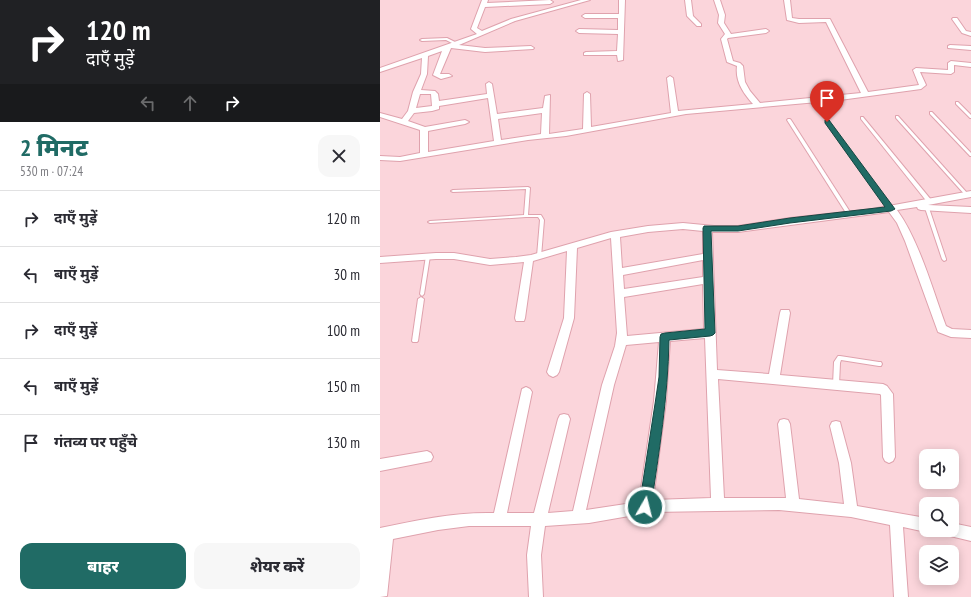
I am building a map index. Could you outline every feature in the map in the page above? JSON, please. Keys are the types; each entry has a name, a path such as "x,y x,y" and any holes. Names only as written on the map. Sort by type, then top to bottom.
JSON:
{"street":[{"path":"380,70 451,46 513,20 587,0"},
{"path":"586,54 621,56 622,0"},
{"path":"688,0 690,16 698,25"},
{"path":"717,0 722,15 721,23 729,35"},
{"path":"787,0 789,19 799,21 828,20 865,94"},
{"path":"482,34 474,29 484,3 550,1 550,10"},
{"path":"585,16 622,16"},
{"path":"955,19 964,32 971,34"},
{"path":"578,31 621,32"},
{"path":"757,104 745,91 739,73 739,65 730,62 724,39 729,35 766,32"},
{"path":"451,46 485,50 531,48"},
{"path":"449,76 441,77 436,75 451,46"},
{"path":"950,47 971,48"},
{"path":"404,122 412,111 416,92 424,74 425,54"},
{"path":"380,158 400,159 424,156 587,130 675,114 757,104 791,103 923,86 916,72 918,70 948,72 951,70 951,64 971,65"},
{"path":"670,78 675,114"},
{"path":"489,84 498,143"},
{"path":"412,111 432,109 435,108 436,104 435,94 433,92 416,92"},
{"path":"587,94 587,130"},
{"path":"436,104 490,96"},
{"path":"545,136 548,96"},
{"path":"495,117 546,110"},
{"path":"380,115 424,129 465,122"},
{"path":"424,129 424,156"},
{"path":"928,205 969,194"},
{"path":"380,260 428,256 454,256 490,262 502,262 539,256 615,234 668,226 738,229 790,221 850,215 912,205 928,205 971,210"},
{"path":"891,209 901,222 910,241 942,329 951,333 971,334"},
{"path":"707,228 718,505"},
{"path":"578,516 608,385 621,341 622,333 615,234"},
{"path":"552,372 569,318 572,246"},
{"path":"618,272 707,256"},
{"path":"520,318 528,258"},
{"path":"619,294 681,283 708,280"},
{"path":"774,380 785,313"},
{"path":"621,341 710,333"},
{"path":"645,507 661,404 664,377 665,337"},
{"path":"712,374 879,388 887,394 888,457"},
{"path":"499,519 526,392"},
{"path":"536,597 535,541 564,419"},
{"path":"784,424 793,505"},
{"path":"836,426 845,463 851,511"},
{"path":"380,465 427,457"},
{"path":"380,596 383,535 438,523 469,519 540,520 645,507 793,505 851,511 919,524"},
{"path":"896,519 901,597"},
{"path":"959,532 971,534"}],"lane":[{"path":"422,40 447,39 451,46"},
{"path":"957,103 971,117"},
{"path":"931,114 971,155"},
{"path":"862,118 928,205 944,259"},
{"path":"897,118 969,194"},
{"path":"789,120 850,215"},
{"path":"827,122 891,209"},
{"path":"453,191 528,188 526,216"},
{"path":"430,222 539,216 542,220 539,256"},
{"path":"415,341 428,256"},
{"path":"836,385 837,362 840,358 879,364"}],"route":[{"path":"645,507 661,404 664,377 665,337 710,333 707,228 738,229 891,209 827,122"}]}
